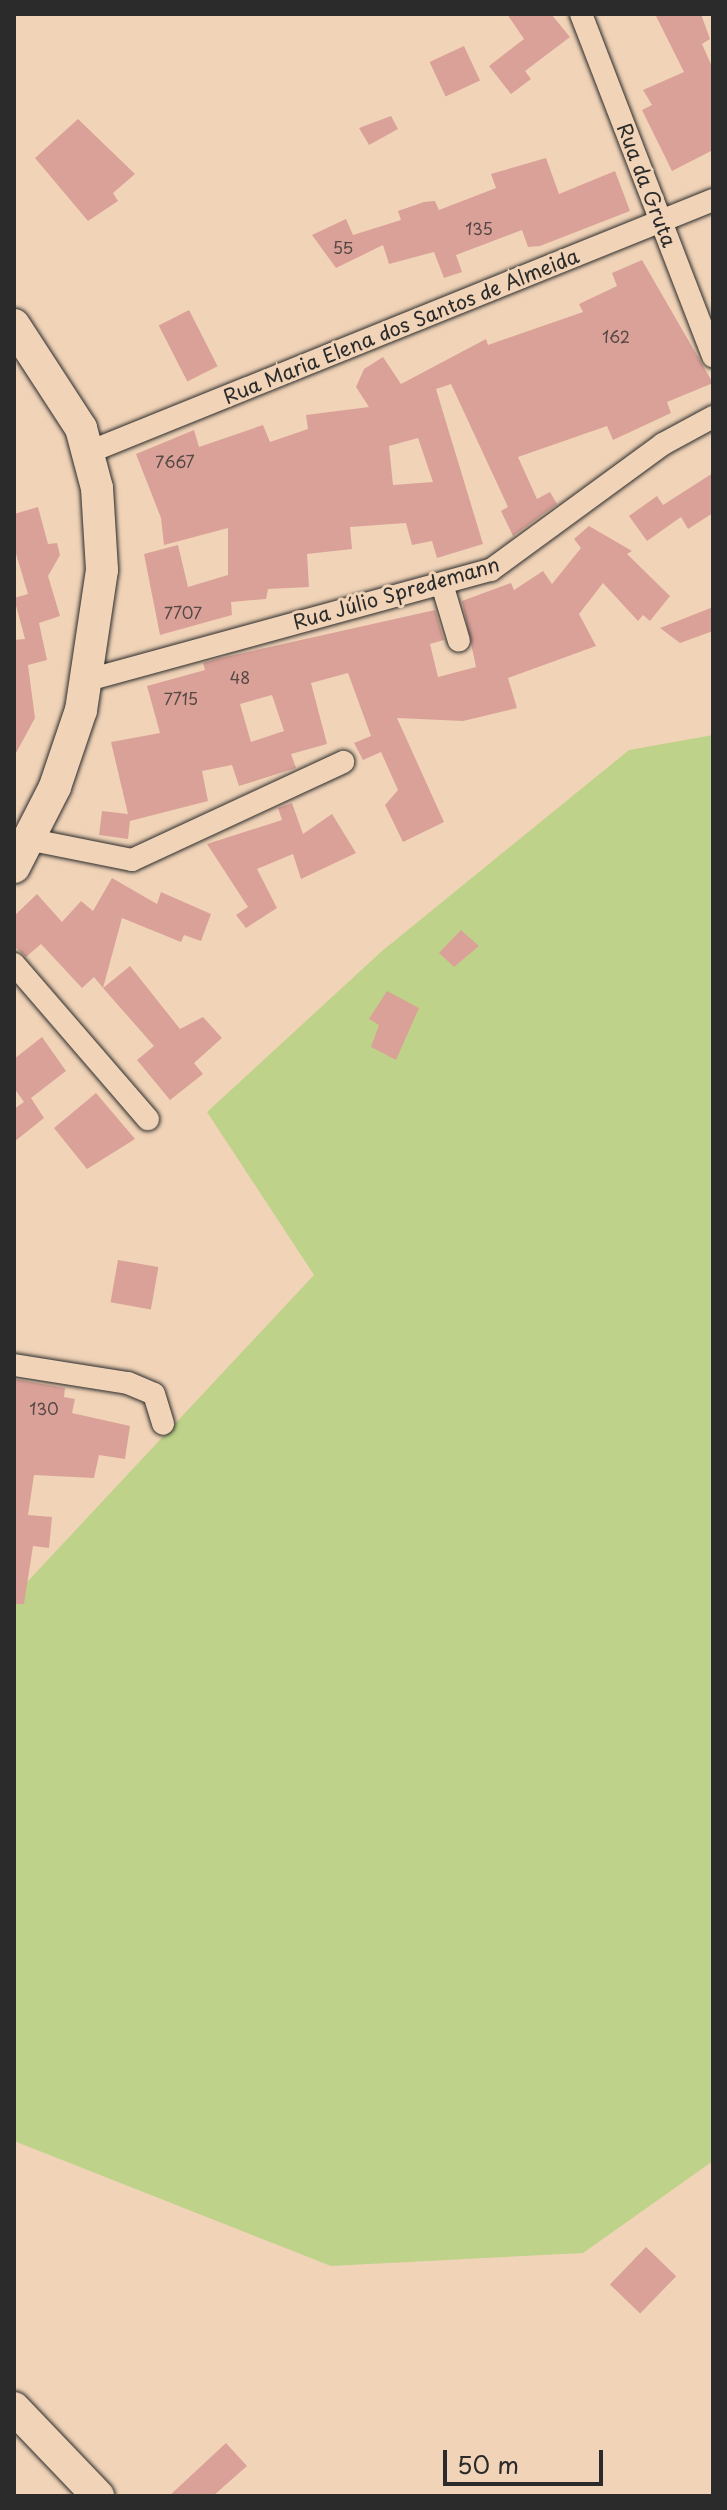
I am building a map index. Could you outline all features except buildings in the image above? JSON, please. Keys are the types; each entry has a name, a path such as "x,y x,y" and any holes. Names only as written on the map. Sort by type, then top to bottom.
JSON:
{"main road":[{"path":"14,325 67,399 89,452 102,570 88,680 32,840 14,867"},
{"path":"14,2408 98,2496"}],"street":[{"name":"Rua da Gruta","path":"581,14 713,356"},
{"name":"Rua Maria Elena dos Santos de Almeida","path":"89,452 713,200"},
{"name":"Rua Júlio Spredemann","path":"88,680 442,584 521,554 663,444 713,417"},
{"path":"442,584 459,641"},
{"path":"32,840 132,860 343,762"},
{"path":"14,964 148,1119"},
{"path":"14,1365 128,1383 154,1394 163,1424"}],"green space":[{"path":"713,735 713,2161 583,2253 331,2266 14,2141 14,1596 314,1275 207,1112 382,951 629,750"}]}
